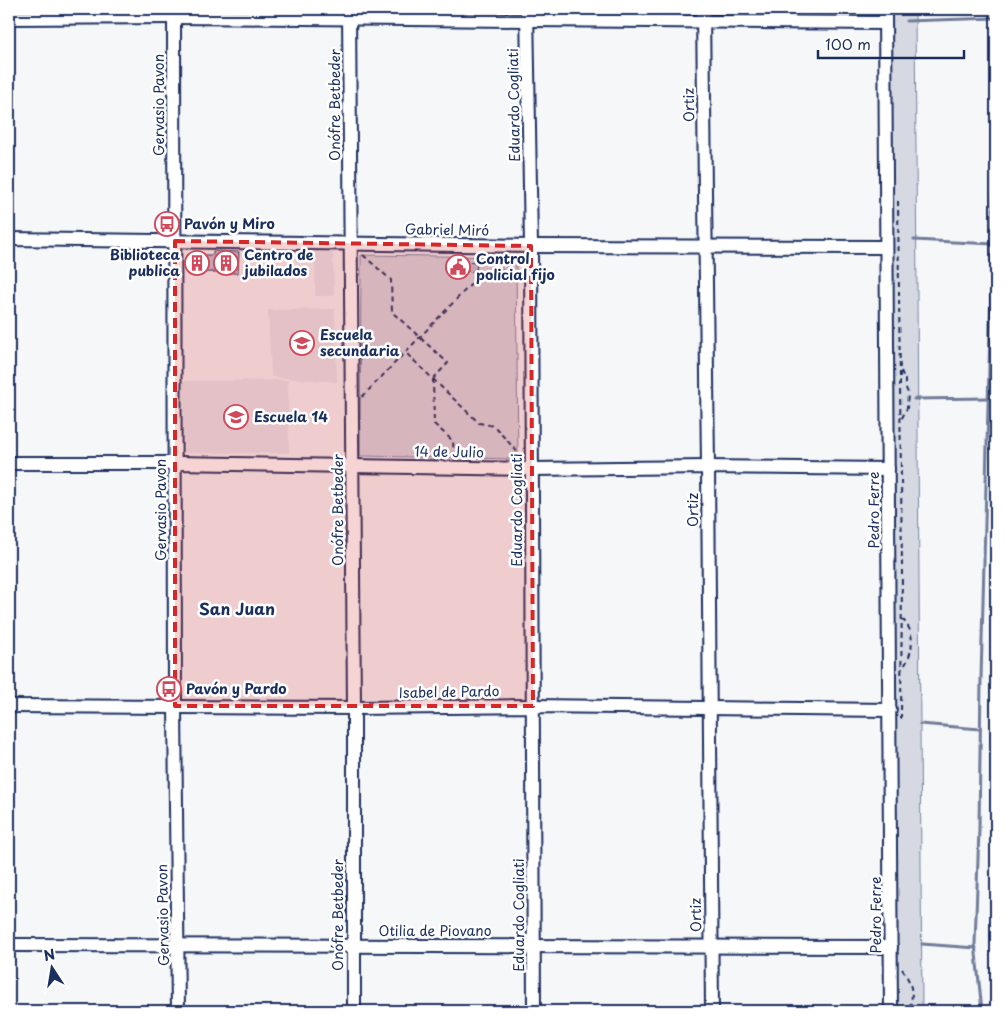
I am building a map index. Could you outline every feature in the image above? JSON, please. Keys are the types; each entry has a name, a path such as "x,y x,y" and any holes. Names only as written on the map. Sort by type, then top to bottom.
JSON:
{"street":[{"name":"Ortiz","path":"702,9 706,247 712,1011"},
{"name":"Pedro Ferre","path":"885,9 888,469 895,672 890,710 891,947 896,966 891,1011"},
{"path":"9,18 174,13 527,15 703,22 885,23"},
{"name":"Gervasio Pavon","path":"174,13 175,706 178,1011"},
{"name":"Onófre Betbeder","path":"349,14 354,708 354,1011"},
{"name":"Eduardo Cogliati","path":"527,15 531,246 534,1011"},
{"name":"Gabriel Miró","path":"9,239 531,246 886,247"},
{"name":"14 de Julio","path":"9,463 888,469"},
{"name":"Isabel de Pardo","path":"9,706 354,708 533,706 890,710"},
{"name":"Otilia de Piovano","path":"9,945 891,947"}],"path":[{"path":"898,197 902,619 895,672 901,729"},
{"path":"351,244 391,280 392,312 448,363 433,379 434,424 454,440 454,467"},
{"path":"352,407 474,280 489,280 531,246"},
{"path":"405,352 479,423 494,426 532,468"},
{"path":"900,370 908,393 906,400 907,408 901,420"},
{"path":"901,400 906,400"},
{"path":"895,672 909,657 912,644 908,626 902,619"},
{"path":"896,966 902,979"},
{"path":"896,966 910,983 912,999 908,1011"}],"highlighted area":[{"path":"175,241 531,246 533,706 175,706"}],"shaded area":[{"path":"887,9 915,9 922,1011 896,1011"},
{"path":"315,252 333,252 334,296 315,296"},
{"path":"361,255 516,257 518,459 360,456"},
{"name":"Escuela secundaria","path":"335,309 337,382 271,377 268,310"},
{"name":"Escuela 14","path":"288,380 289,453 184,453 183,381"}],"building":[{"path":"213,251 239,252 238,273 187,273 187,255 213,255"},
{"path":"453,260 477,262 476,272 463,271 463,273 453,273"}],"waterway":[{"path":"906,21 996,18"},
{"path":"982,1011 975,944 996,95"},
{"path":"914,240 993,244"},
{"path":"914,399 989,398"},
{"path":"920,724 980,729"},
{"path":"922,944 976,948"}],"place":[{"name":"Pavón y Miro","path":"167,224"},
{"name":"Biblioteca publica","path":"197,263"},
{"name":"Centro de jubilados","path":"226,263"},
{"name":"Control policial fijo","path":"458,267"},
{"name":"Escuela secundaria","path":"302,343"},
{"name":"Escuela 14","path":"236,417"},
{"name":"Pavón y Pardo","path":"169,689"}],"district":[{"name":"San Juan","path":"237,609"}]}
